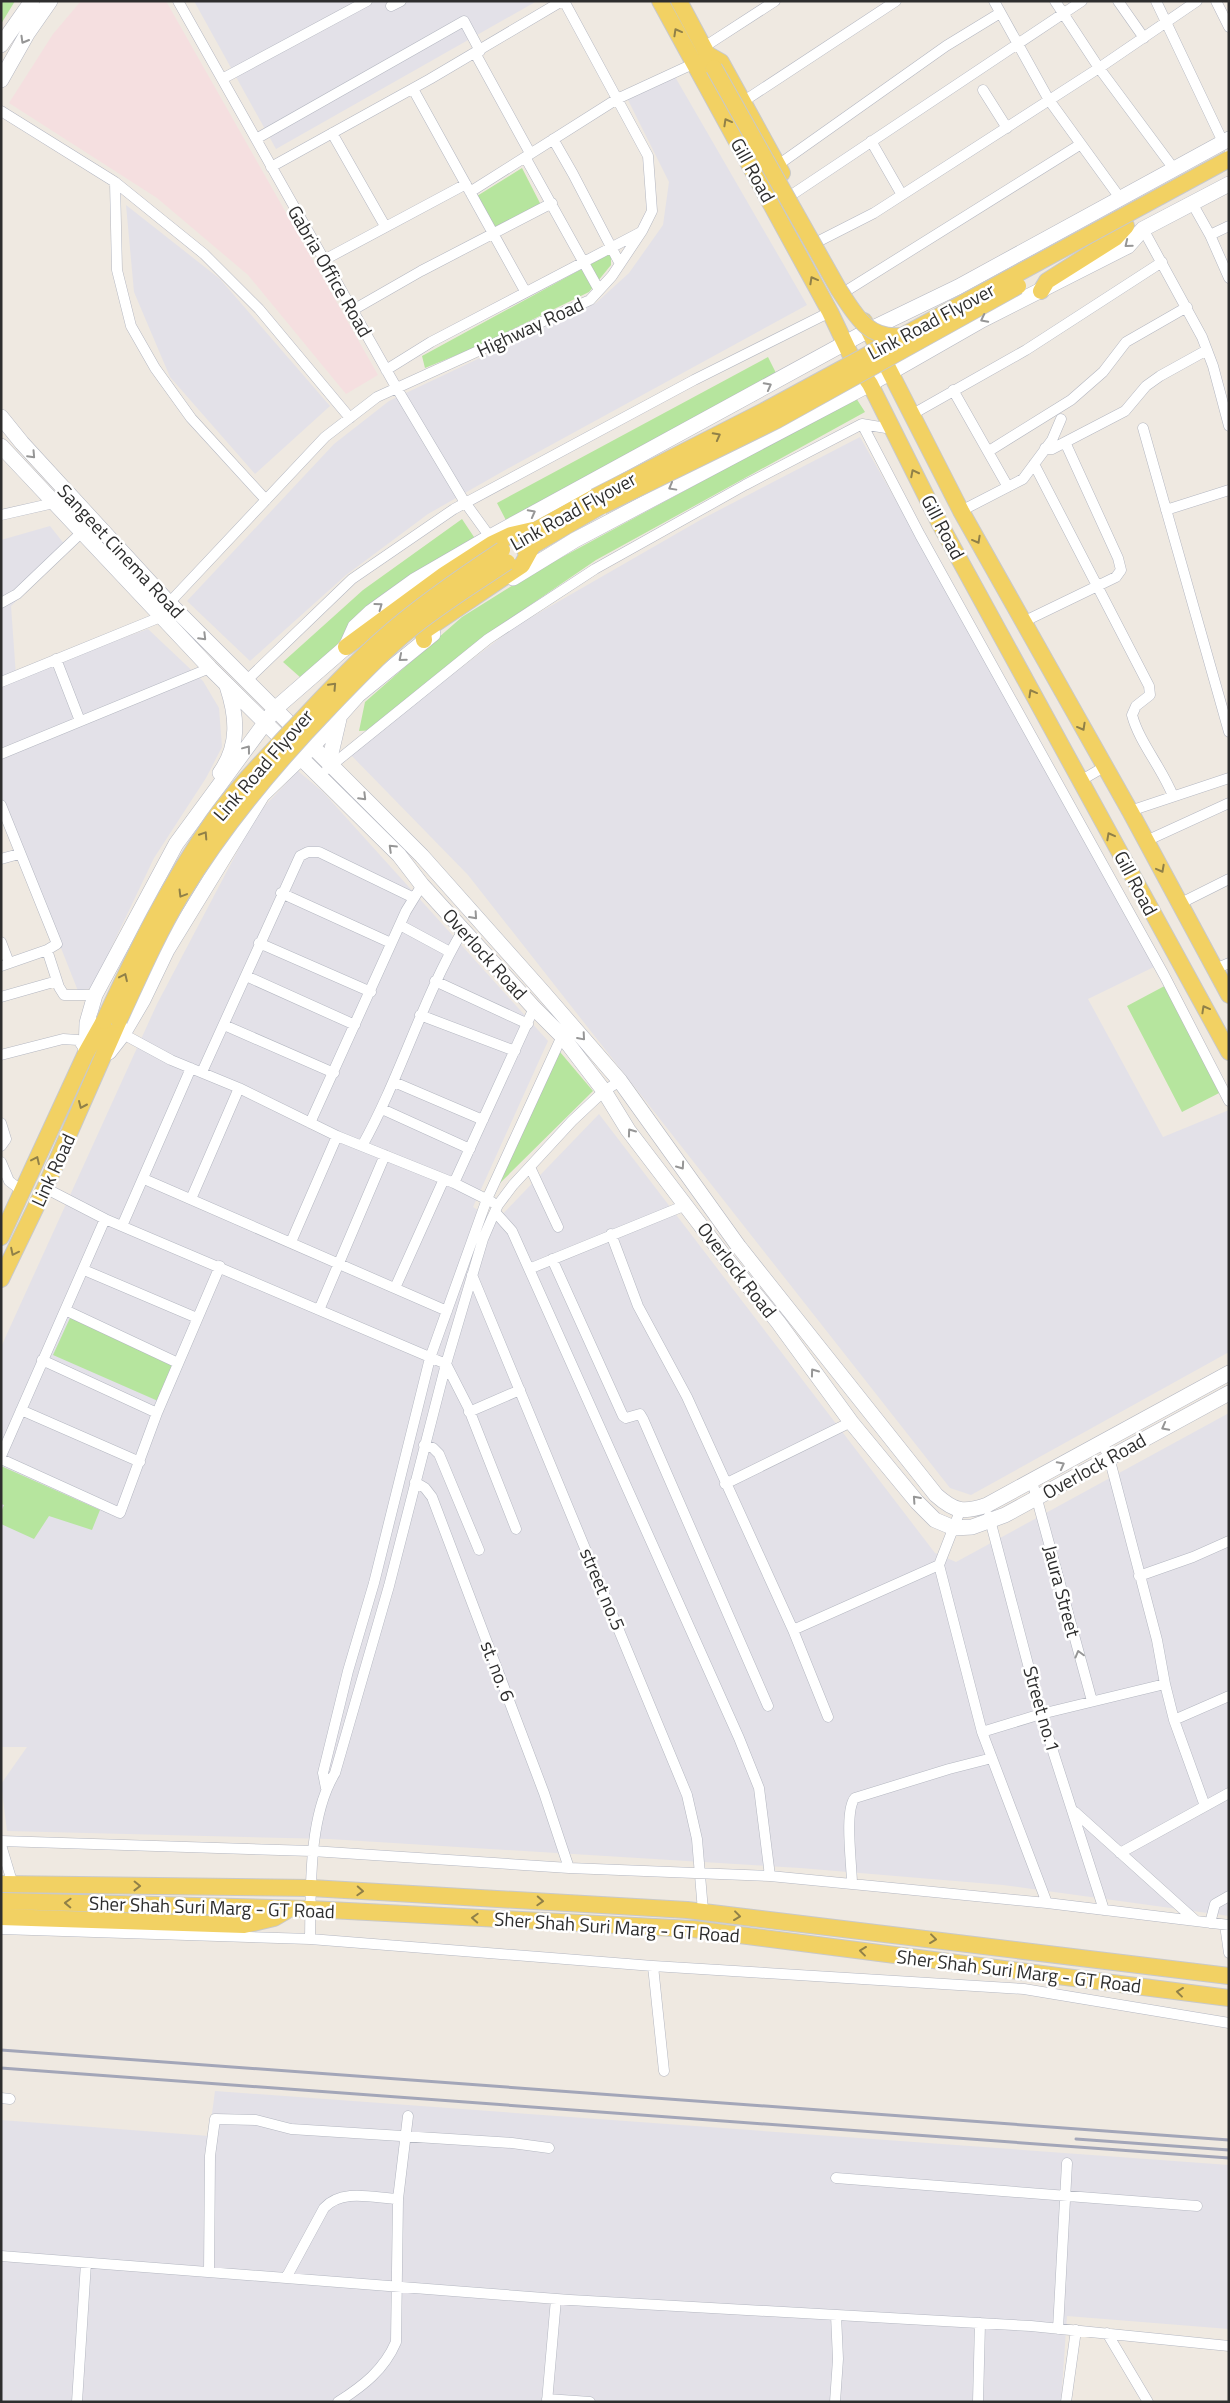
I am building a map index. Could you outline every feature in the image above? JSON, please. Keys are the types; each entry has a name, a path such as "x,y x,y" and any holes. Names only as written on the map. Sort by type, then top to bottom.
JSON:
{"main road":[{"name":"Gill Road","path":"660,1 705,58 721,62 744,101 793,194 869,330 961,512 1130,811 1180,904 1222,966 1229,995"},
{"name":"Gill Road","path":"678,1 847,344 852,358 870,384 940,524 1229,1052"},
{"path":"705,58 839,290 860,322 881,335 902,336"},
{"name":"Link Road Flyover","path":"102,1060 115,1025 136,950 174,883 213,821 245,780 340,679 383,638 453,582 690,451 1229,159"},
{"name":"Link Road Flyover","path":"533,538 599,508 778,420 1126,226 1229,172"},
{"path":"1041,291 1047,281 1115,238 1126,226"},
{"path":"346,647 444,574 492,544 511,535 533,538 522,565 425,635"},
{"name":"Link Road Flyover","path":"86,1053 115,1025"},
{"name":"Link Road","path":"1,1237 86,1053"},
{"name":"Link Road","path":"1,1279 45,1188 102,1060"},
{"name":"Sher Shah Suri Marg - GT Road","path":"7,1884 311,1888 703,1912 1229,1976"},
{"name":"Sher Shah Suri Marg - GT Road","path":"1,1901 310,1909 693,1929 1229,1998"},
{"path":"1,1917 244,1925 274,1918 291,1909"}],"street":[{"path":"1,45 32,1"},
{"path":"1,80 27,34 50,1"},
{"name":"Gabria Office Road","path":"178,1 386,370 465,503 490,536"},
{"path":"222,79 367,1"},
{"path":"271,167 413,89 563,1"},
{"name":"Highway Road","path":"166,609 325,437 377,397 590,300 620,264 642,231 652,211 648,156 563,1"},
{"path":"324,260 384,226 468,188 528,155 617,99 705,58 775,1"},
{"path":"744,101 896,1"},
{"path":"994,1 1049,100 1120,198"},
{"path":"1055,1 1100,68 1174,169"},
{"path":"793,194 1082,1"},
{"path":"1118,1 1144,38"},
{"path":"86,1053 86,1023 95,995 171,852 267,724 276,708 346,647 355,627 371,612 414,581 490,536 847,344 869,330 958,287 1226,141 1156,1"},
{"path":"820,241 874,213 1100,68 1198,1"},
{"path":"1216,1 1229,27"},
{"path":"778,165 946,46 1000,13"},
{"path":"256,139 464,21 477,52 552,203 599,290"},
{"path":"413,89 524,291"},
{"path":"983,90 1006,128"},
{"path":"1,111 114,182 211,261 259,309 350,418"},
{"path":"332,133 384,226"},
{"path":"553,139 620,264"},
{"path":"871,141 902,195"},
{"path":"846,291 1082,144"},
{"path":"114,182 117,270 130,326 155,368 191,418 266,500"},
{"path":"770,1876 759,1788 756,1778 529,1268 512,1231 496,1208 487,1199 449,1181 337,1136 239,1088 191,1068 115,1025 143,1000 167,950 262,795 301,759 339,719 358,695 425,635 575,540 870,384 982,320 1128,246 1143,229 1229,184"},
{"path":"353,310 421,271 494,235 552,203"},
{"path":"1192,203 1227,267 1229,278"},
{"path":"1210,235 1229,226"},
{"path":"1143,229 1187,307 1207,350 1227,411 1229,426"},
{"path":"386,370 431,342 524,291 642,231"},
{"path":"911,415 1026,350 1162,262"},
{"path":"989,451 1071,400 1103,372 1126,342 1187,307"},
{"path":"246,681 352,579 465,503 694,380 830,312"},
{"path":"1045,448 1052,449 1124,411 1146,386 1207,350"},
{"path":"953,390 1008,486"},
{"name":"Sangeet Cinema Road","path":"1,417 166,609 210,668 267,724"},
{"path":"961,512 1023,479 1045,448 1061,419"},
{"path":"319,777 330,763 488,640 595,569 862,424 892,429"},
{"path":"862,424 925,544 1164,975 1229,1101"},
{"path":"1143,428 1186,577 1187,590 1229,732"},
{"path":"1023,622 1116,577 1121,570 1065,442"},
{"name":"Sangeet Cinema Road","path":"1,446 6,460 54,503 82,532 276,708"},
{"path":"1034,464 1149,686 1150,695 1136,706 1132,715 1173,796"},
{"path":"1166,510 1229,490"},
{"path":"1,515 54,503 68,494"},
{"path":"1,603 18,594 82,532"},
{"path":"1,682 166,609"},
{"path":"56,659 80,721"},
{"path":"1,754 210,668"},
{"path":"171,852 172,844 184,824 226,765 236,735 235,708 226,682"},
{"name":"Overlock Road","path":"276,708 312,747 422,856 620,1081 739,1248 936,1495 947,1504 960,1511 973,1510 987,1505 1229,1373"},
{"path":"330,763 339,719"},
{"name":"Overlock Road","path":"267,724 399,855 422,885 562,1036 604,1092 628,1130 778,1322 851,1422 917,1502 935,1520 954,1528 972,1527 990,1521 1229,1393"},
{"path":"1080,781 1104,767"},
{"path":"1130,811 1229,778"},
{"path":"1146,841 1229,803"},
{"path":"1,804 19,854 57,944 47,950 5,964 1,942"},
{"path":"202,1072 281,893 300,856 319,852 414,898"},
{"path":"1,859 19,854"},
{"path":"408,869 422,856"},
{"path":"1180,904 1229,879"},
{"path":"310,1123 371,992 391,943 422,885"},
{"path":"281,893 391,943"},
{"path":"400,925 450,952"},
{"path":"362,1146 394,1082 435,981 463,930"},
{"path":"259,943 371,992"},
{"path":"47,950 62,992 67,996 95,995"},
{"path":"246,976 355,1025"},
{"path":"435,981 528,1024"},
{"path":"1,997 57,982"},
{"path":"395,1288 449,1181 470,1149 534,1008"},
{"path":"420,1015 515,1051"},
{"path":"224,1025 334,1073"},
{"path":"326,1788 323,1773 348,1671 374,1582 430,1358 487,1199 562,1036"},
{"path":"1,1055 63,1039 78,1040 86,1053"},
{"path":"122,1226 191,1068"},
{"path":"310,1939 312,1851 326,1788 335,1773 389,1586 424,1445 483,1239 496,1208 530,1166 572,1120 604,1092 620,1081"},
{"path":"394,1082 483,1120"},
{"path":"191,1199 239,1088"},
{"path":"382,1109 470,1149"},
{"path":"1,1123 6,1139 1,1146"},
{"path":"292,1242 337,1136"},
{"path":"319,1310 384,1155"},
{"path":"530,1166 558,1227"},
{"path":"2,1167 9,1181 22,1191"},
{"path":"144,1179 339,1262 447,1311"},
{"path":"45,1188 105,1219 220,1266 446,1364 470,1412 516,1529"},
{"path":"529,1268 686,1205"},
{"path":"105,1219 1,1457 120,1512 157,1413 220,1266"},
{"path":"611,1234 638,1306 687,1398 793,1630 828,1717"},
{"path":"552,1259 623,1416 626,1418 640,1414 643,1419 768,1706"},
{"path":"84,1270 197,1318"},
{"name":"street no.5","path":"472,1275 687,1795 694,1822 701,1874 703,1912"},
{"path":"65,1310 178,1363"},
{"path":"42,1360 157,1413"},
{"path":"1200,1388 1208,1404"},
{"path":"470,1412 520,1390"},
{"path":"21,1410 140,1462"},
{"path":"725,1484 851,1422"},
{"path":"1102,1443 1108,1457 1156,1640 1174,1720 1205,1806"},
{"path":"424,1445 435,1450 442,1460 478,1550"},
{"name":"Jaura Street","path":"1032,1480 1092,1701"},
{"name":"st. no. 6","path":"415,1482 432,1497 544,1793 569,1868"},
{"name":"Street no.1","path":"987,1505 1041,1714 1104,1910"},
{"path":"960,1511 939,1565 982,1732 1047,1903"},
{"path":"1139,1576 1229,1542"},
{"path":"793,1630 939,1565"},
{"path":"982,1732 1041,1714 1165,1684"},
{"path":"1174,1720 1229,1696"},
{"path":"852,1884 849,1814 851,1803 855,1798 992,1758"},
{"path":"1120,1853 1229,1794"},
{"path":"1073,1809 1195,1920"},
{"path":"1,1841 312,1851 569,1868 770,1876 1047,1903 1210,1922 1227,1925 1229,1953"},
{"path":"1,1845 7,1884"},
{"path":"1210,1922 1215,1904 1229,1896"},
{"path":"1,1929 310,1939 653,1966 1024,1989 1229,2023"},
{"path":"653,1966 664,2071"},
{"path":"338,2402 375,2374 389,2358 396,2342 395,2287 398,2199 408,2116"},
{"path":"209,2272 210,2156 215,2119 256,2120 291,2129 512,2143 549,2148"},
{"path":"1058,2329 1067,2163"},
{"path":"836,2178 1197,2206"},
{"path":"286,2278 324,2208 334,2198 345,2196 398,2199"},
{"path":"1,2256 556,2299 1076,2330 1229,2346"},
{"path":"77,2402 86,2263"},
{"path":"556,2299 547,2400 590,2402"},
{"path":"836,2315 838,2359 836,2402"},
{"path":"978,2402 980,2324"},
{"path":"1066,2402 1076,2330"},
{"path":"1107,2333 1148,2402"}],"shaded area":[{"path":"81,1 166,1 378,375 346,394 248,275 157,198 9,103 53,34"},
{"path":"194,1 537,1 276,149"},
{"path":"674,75 807,305 428,514 346,575 250,661 187,601 334,444 389,401 596,303 629,273 663,225 669,182 627,98"},
{"path":"126,205 220,279 330,406 255,474 170,377 134,292"},
{"path":"860,437 1158,965 1088,999 1163,1137 1229,1110 1229,1352 971,1495 950,1488 468,875 349,753 516,626 702,519"},
{"path":"50,526 69,550 11,606 16,676 148,629 203,681 219,708 222,747 206,778 154,858 92,988 78,991 1,796 1,540"},
{"path":"298,771 323,792 548,1041 473,1207 496,1221 599,1114 935,1553 956,1562 1229,1413 1229,1916 1003,1885 800,1868 329,1839 7,1831 1,1784 27,1747 1,1747 1,1347 157,1004 257,814"},
{"path":"215,2091 1229,2165 1229,2329 1067,2316 1061,2402 1,2402 1,2120 209,2136"}],"green space":[{"path":"1,1 15,1 1,24"},
{"path":"522,168 542,207 498,233 477,196"},
{"path":"611,253 611,265 589,292 474,348 425,368 422,356"},
{"path":"768,357 780,381 509,526 497,503"},
{"path":"856,398 865,412 596,560 482,638 374,730 359,731 365,702 462,617 531,574"},
{"path":"462,519 478,543 301,678 283,662 363,590"},
{"path":"1172,982 1227,1089 1182,1112 1127,1006"},
{"path":"560,1052 593,1091 498,1185"},
{"path":"70,1318 176,1358 158,1401 53,1355"},
{"path":"1,1466 100,1510 92,1530 49,1516 34,1539 1,1524 1,1512 4,1505 1,1504"}],"railway":[{"path":"1,2050 1229,2140"},
{"path":"1,2068 1229,2158"},
{"path":"1076,2139 1229,2150"}]}
